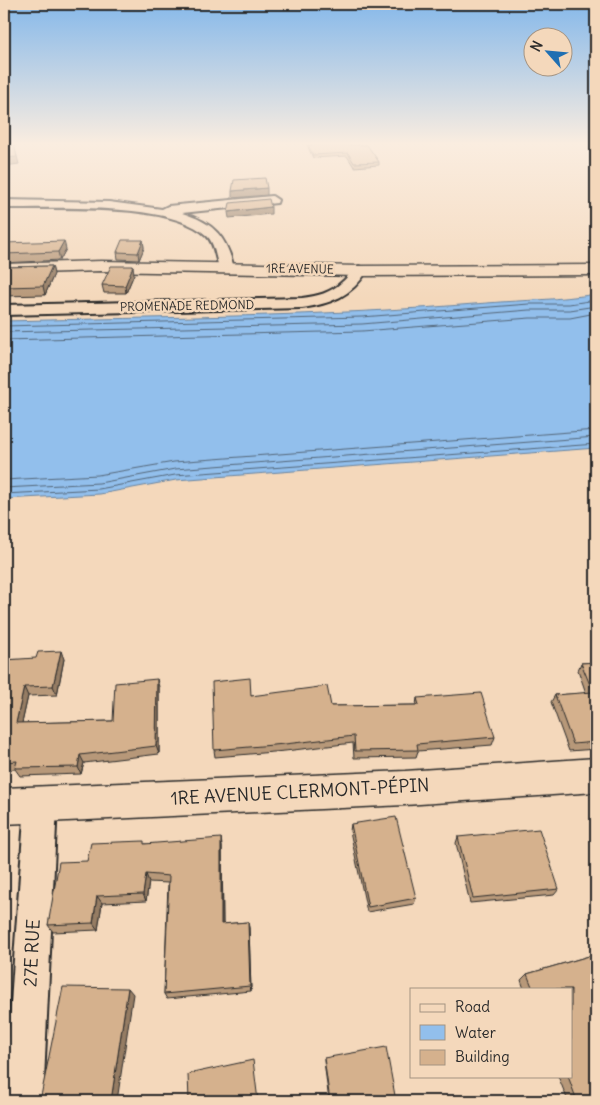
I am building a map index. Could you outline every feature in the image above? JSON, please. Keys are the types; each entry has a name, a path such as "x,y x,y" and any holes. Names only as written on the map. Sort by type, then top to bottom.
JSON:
{"street":[{"path":"156,212 272,200"},
{"path":"4,204 90,206 173,214 191,221 209,232 219,242 227,268"},
{"name":"1RE AVENUE","path":"4,269 101,266 359,270 596,270"},
{"name":"PROMENADE REDMOND","path":"4,310 302,303 320,300 336,293 353,282 359,270"},
{"name":"1RE AVENUE CLERMONT-PÉPIN","path":"4,806 396,789 596,775"},
{"name":"27E RUE","path":"23,1101 41,804"}],"water":[{"path":"596,294 596,448 176,480 100,494 4,499 4,321 246,316 366,311 555,299"}],"building":[{"path":"269,199 271,207 228,212 230,203"},
{"path":"122,240 143,240 138,253 117,252"},
{"path":"64,241 58,252 4,254 4,243"},
{"path":"52,266 43,286 4,287 4,267"},
{"path":"111,266 133,266 125,286 102,285"},
{"path":"61,651 53,686 24,687 16,723 113,721 115,683 157,679 156,746 80,755 78,767 15,768 17,761 4,762 4,660 36,658 38,652"},
{"path":"596,662 596,742 573,744 555,695 593,692 581,663"},
{"path":"250,678 251,696 327,686 331,706 419,705 417,698 481,693 495,737 417,744 418,750 355,751 354,736 214,750 212,682"},
{"path":"396,817 416,898 368,907 351,824"},
{"path":"539,829 559,889 473,898 458,837"},
{"path":"221,838 221,924 248,922 250,986 164,994 169,876 146,874 143,894 97,896 93,923 48,925 59,862 87,861 91,843 144,841 144,844"},
{"path":"596,954 596,1101 577,1101 569,1078 572,1078 572,988 533,988 527,974"},
{"path":"63,987 128,988 111,1101 40,1101"},
{"path":"386,1047 396,1101 330,1101 324,1058"},
{"path":"253,1060 258,1101 189,1101 188,1074"}]}
